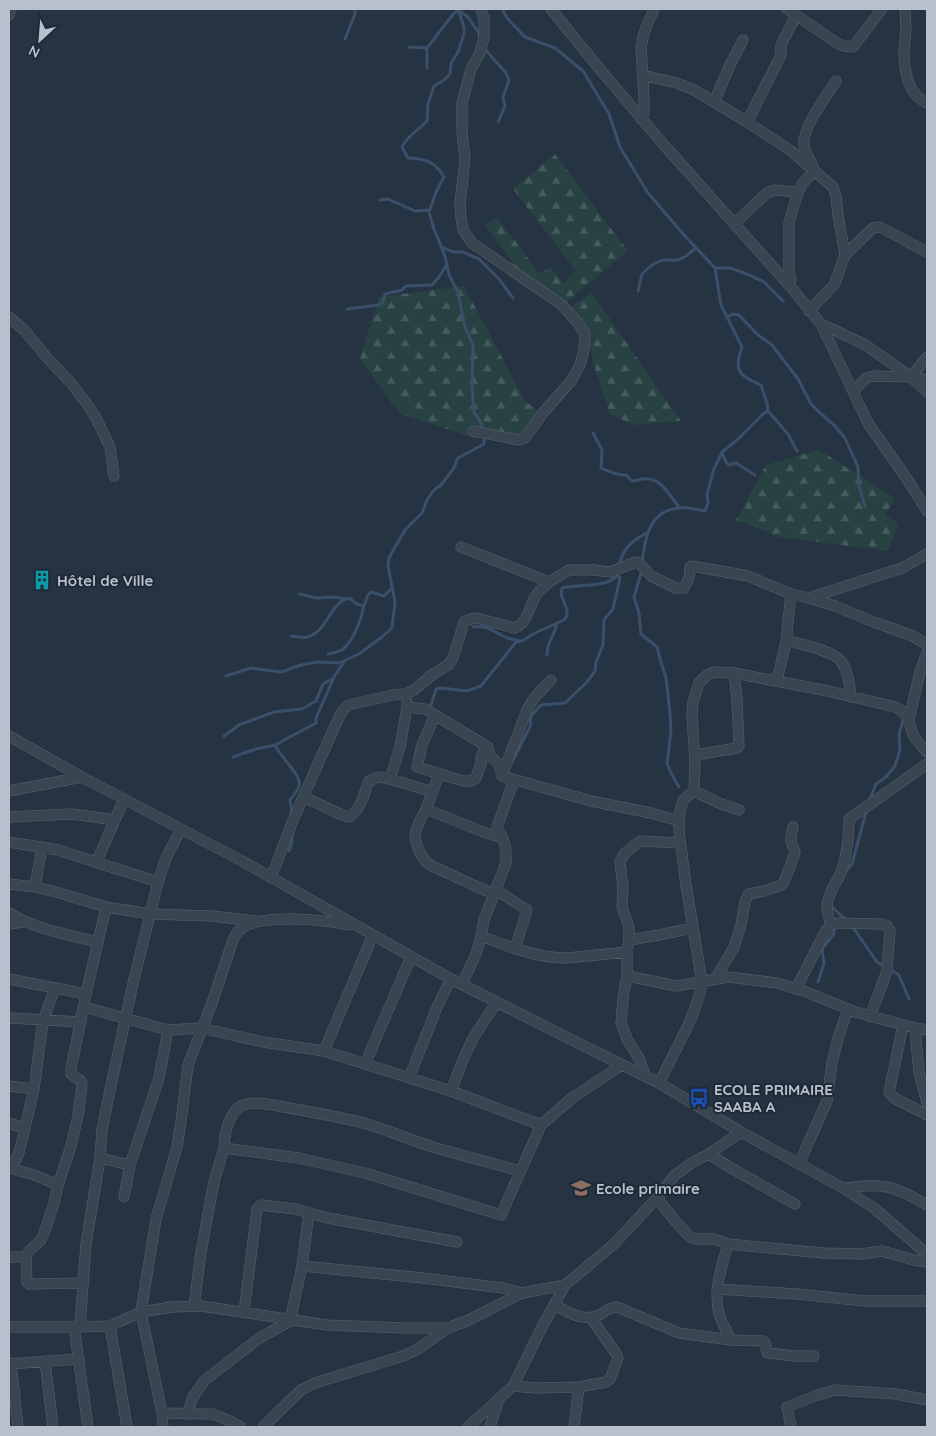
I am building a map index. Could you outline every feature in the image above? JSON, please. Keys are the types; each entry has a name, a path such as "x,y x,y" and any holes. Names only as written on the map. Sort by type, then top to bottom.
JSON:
{"street":[{"path":"9,15 11,9"},
{"path":"473,431 519,440 526,438 542,414 571,381 580,365 584,350 585,334 562,305 472,243 463,230 460,204 465,159 462,133 462,103 484,37 484,19 481,9"},
{"path":"551,9 641,119 790,286 821,324 868,423 927,511"},
{"path":"641,119 644,113 641,47 644,33 654,9"},
{"path":"787,9 837,43 853,47 882,9"},
{"path":"905,9 904,52 907,81 913,91 923,102 927,103"},
{"path":"747,122 781,55 781,45 796,16"},
{"path":"714,102 743,40"},
{"path":"642,75 677,83 696,91 790,150 814,170 833,187 845,255"},
{"path":"814,170 804,144 805,133 836,81"},
{"path":"790,286 789,222 798,192 814,170"},
{"path":"734,224 767,193 774,190 798,192"},
{"path":"809,311 834,285 845,255 874,228 880,227 927,252"},
{"path":"9,317 24,330 49,360 71,382 95,416 110,446 114,476"},
{"path":"821,324 864,344 911,377 927,392"},
{"path":"911,377 927,357"},
{"path":"853,392 866,378 874,376 911,377 927,380"},
{"path":"462,547 549,582"},
{"path":"809,598 902,568 927,554"},
{"path":"270,878 334,728 346,707 393,695 406,694 414,690 433,674 448,665 453,658 464,622 477,618 514,628 519,627 537,594 549,582 569,570 610,572 636,562 651,576 676,588 684,588 690,567 697,566 748,576 791,594 835,606 913,636 927,646"},
{"path":"777,682 786,640 791,594"},
{"path":"786,640 827,652 839,659 850,685 851,697"},
{"path":"909,719 920,672 927,653"},
{"path":"694,791 693,702 699,683 706,676 714,672 734,673 828,691 895,707 902,710 909,719 915,737 927,752"},
{"path":"695,756 737,748 739,746 734,673"},
{"path":"502,776 527,710 534,698 551,680"},
{"path":"390,779 400,747 406,694"},
{"path":"406,707 425,709 488,747 490,756 499,764 502,776"},
{"path":"435,716 422,745 417,767 463,781 471,781 476,778 486,746"},
{"path":"9,736 358,926 411,957 659,1083 741,1132 843,1188 874,1208 927,1254"},
{"path":"796,989 830,925 827,906 829,897 844,864 849,820 927,764"},
{"path":"439,774 415,835 419,852 424,861 437,869 494,891 525,907 527,914 515,949"},
{"path":"502,776 591,801 652,813 679,822"},
{"path":"9,791 82,777"},
{"path":"304,797 350,817 358,808 369,781 380,777 432,792"},
{"path":"462,984 476,954 484,920 506,863 506,850 503,838 497,827 514,780"},
{"path":"694,791 719,803 740,810"},
{"path":"659,1083 690,1020 701,992 702,982 680,843 679,822 683,801 694,791"},
{"path":"96,863 124,799"},
{"path":"426,809 503,838"},
{"path":"9,817 72,814 115,820"},
{"path":"716,978 734,947 741,925 745,901 749,894 776,888 784,882 795,853 791,843 793,827"},
{"path":"88,1427 79,1359 77,1327 84,1283 86,1244 100,1158 102,1130 125,1018 158,882 166,858 181,829"},
{"path":"645,1076 640,1060 627,1040 621,1023 627,976 629,927 622,907 620,862 624,854 640,841 680,843"},
{"path":"9,842 58,850 158,882"},
{"path":"35,887 42,847"},
{"path":"9,884 35,887 106,907 150,914 212,916 259,921 316,920 358,926"},
{"path":"84,1283 29,1284 27,1282 26,1258 28,1251 42,1238 71,1146 78,1116 82,1085 71,1073 86,994 106,907"},
{"path":"9,912 24,922 54,932 98,942"},
{"path":"164,1427 141,1312 156,1219 177,1147 188,1065 235,936 243,927 259,921"},
{"path":"9,924 24,922"},
{"path":"830,925 838,923 881,924 890,930 887,971 870,1016"},
{"path":"628,940 659,936 693,928"},
{"path":"324,1051 373,935"},
{"path":"481,936 515,949 558,958 627,952"},
{"path":"366,1064 411,957"},
{"path":"627,976 677,986 716,978 740,978 777,983 870,1016 927,1030"},
{"path":"409,1078 451,978"},
{"path":"9,979 86,994"},
{"path":"54,988 43,1021 34,1089 17,1158 9,1166 58,1184"},
{"path":"451,1091 473,1038 497,1002"},
{"path":"84,1007 168,1030 201,1028 263,1042 324,1051 451,1091 541,1125"},
{"path":"799,1164 827,1102 832,1063 848,1009"},
{"path":"9,1018 81,1022"},
{"path":"903,1025 889,1092 894,1098 927,1115"},
{"path":"915,1028 920,1074 927,1103"},
{"path":"124,1197 130,1165 159,1078 168,1030"},
{"path":"224,1148 298,1158 365,1173 501,1215 541,1125 572,1098 622,1065"},
{"path":"9,1086 34,1089"},
{"path":"194,1306 201,1252 214,1182 224,1148 227,1126 241,1106 257,1104 314,1112 367,1124 434,1148 520,1171"},
{"path":"9,1123 24,1128"},
{"path":"468,1427 513,1386 565,1286 614,1244 657,1198 675,1175 741,1132"},
{"path":"709,1154 730,1168 795,1204"},
{"path":"100,1158 130,1165"},
{"path":"843,1188 887,1187 909,1195 927,1206"},
{"path":"657,1198 676,1222 690,1237 695,1239 714,1239 728,1244 824,1253 862,1254 882,1251 927,1262"},
{"path":"244,1312 257,1209 261,1205 282,1207 328,1218 457,1242"},
{"path":"186,1414 205,1380 258,1339 290,1321 302,1266 309,1213"},
{"path":"728,1244 717,1289 719,1314 731,1340"},
{"path":"9,1257 26,1258"},
{"path":"302,1266 497,1287 522,1293"},
{"path":"263,1427 301,1390 315,1383 403,1356 418,1349 448,1328 476,1317 522,1293 565,1286"},
{"path":"717,1289 865,1301 927,1301"},
{"path":"554,1305 582,1318 591,1318 613,1307 617,1307 679,1333 731,1340 763,1341 768,1353 814,1356"},
{"path":"9,1327 110,1326 141,1312 194,1306 336,1326 448,1328"},
{"path":"513,1386 530,1388 579,1387 606,1382 610,1379 618,1360 591,1318"},
{"path":"110,1326 127,1427"},
{"path":"18,1427 10,1364 79,1359"},
{"path":"45,1361 54,1427"},
{"path":"574,1427 579,1387"},
{"path":"792,1427 787,1407 829,1391 845,1390 888,1393 927,1400"},
{"path":"490,1427 498,1401"},
{"path":"162,1413 213,1414 234,1425"}],"green space":[{"path":"555,154 628,251 563,305 522,276 485,225 497,217 540,274 550,267 563,283 576,271 513,189"},
{"path":"464,286 525,401 542,414 524,443 478,431 477,439 400,414 360,359 379,297"},
{"path":"591,292 681,421 634,425 610,414 594,366 588,336 569,309"},
{"path":"819,450 895,498 885,515 899,524 888,551 779,537 736,520 766,465"}],"waterway":[{"path":"345,39 355,14 355,9"},
{"path":"226,676 251,668 281,672 317,662 339,663 359,654 382,637 392,628 395,602 388,566 389,558 405,530 422,513 427,500 454,468 458,458 484,444 484,433 481,423 474,412 472,387 473,346 465,327 458,292 449,275 445,256 429,212 444,177 433,164 419,159 408,158 402,147 410,136 427,121 428,104 434,86 450,74 451,63 458,52 464,34 464,27 458,9"},
{"path":"502,9 507,18 525,37 555,48 583,71 609,114 620,147 648,193 715,268 721,305 742,347 738,367 743,375 761,385 767,403 768,411 722,452 714,469 707,494 708,503 705,511 677,508 665,512 658,517 649,530 642,564"},
{"path":"409,47 427,48 458,10 468,17 480,36"},
{"path":"427,48 427,68"},
{"path":"484,48 506,73 509,80 503,97 505,106 498,122"},
{"path":"380,200 388,199 415,211 430,210"},
{"path":"442,247 453,252 463,252 479,259 499,279 513,298"},
{"path":"638,291 642,274 652,265 662,260 678,260 696,248"},
{"path":"347,309 379,305 383,302 385,294 402,290 406,286 432,285 446,266"},
{"path":"715,268 730,268 764,282 783,301"},
{"path":"727,317 733,314 739,315 758,335 772,345 798,379 811,404 845,438 858,467 859,486 865,506"},
{"path":"768,411 788,434 797,451"},
{"path":"593,433 602,450 601,468 626,475 632,481 653,480 666,490 680,508"},
{"path":"722,452 729,465 736,463 755,475"},
{"path":"619,566 628,546 646,533"},
{"path":"642,570 634,597 639,613 641,634 657,647 666,678 671,731 667,763 679,787"},
{"path":"431,709 436,689 467,691 481,686 516,642 522,641 564,620 567,616 567,610 561,594 562,588 604,583 616,577 617,572"},
{"path":"513,760 530,727 531,716 541,705 565,703 587,682 595,671 596,662 603,645 604,620 613,609 620,578 617,574"},
{"path":"291,636 305,637 314,634 324,624 337,605 343,601 350,598 356,604 364,606 371,592 384,596 392,588"},
{"path":"299,594 317,598 336,597 345,599"},
{"path":"328,654 341,650 347,645 354,635 364,606"},
{"path":"547,655 557,623"},
{"path":"473,627 486,628 507,638 521,641"},
{"path":"292,813 290,800 298,790 299,782 294,771 275,745 316,723 316,718 335,675 344,662"},
{"path":"224,736 239,725 274,712 302,709 316,701 323,684 332,679"},
{"path":"869,801 876,784 886,777 895,766 900,750 899,735 903,720"},
{"path":"233,757 275,745"},
{"path":"846,871 852,864 866,812"},
{"path":"289,851 292,843 292,832"},
{"path":"831,906 846,920"},
{"path":"818,982 824,963 822,949 834,934 834,926"},
{"path":"852,926 877,962 899,975 909,999"}],"place":[{"name":"Hôtel de Ville","path":"42,580"},
{"name":"ECOLE PRIMAIRE SAABA A","path":"699,1098"},
{"name":"Ecole primaire","path":"581,1188"}]}
